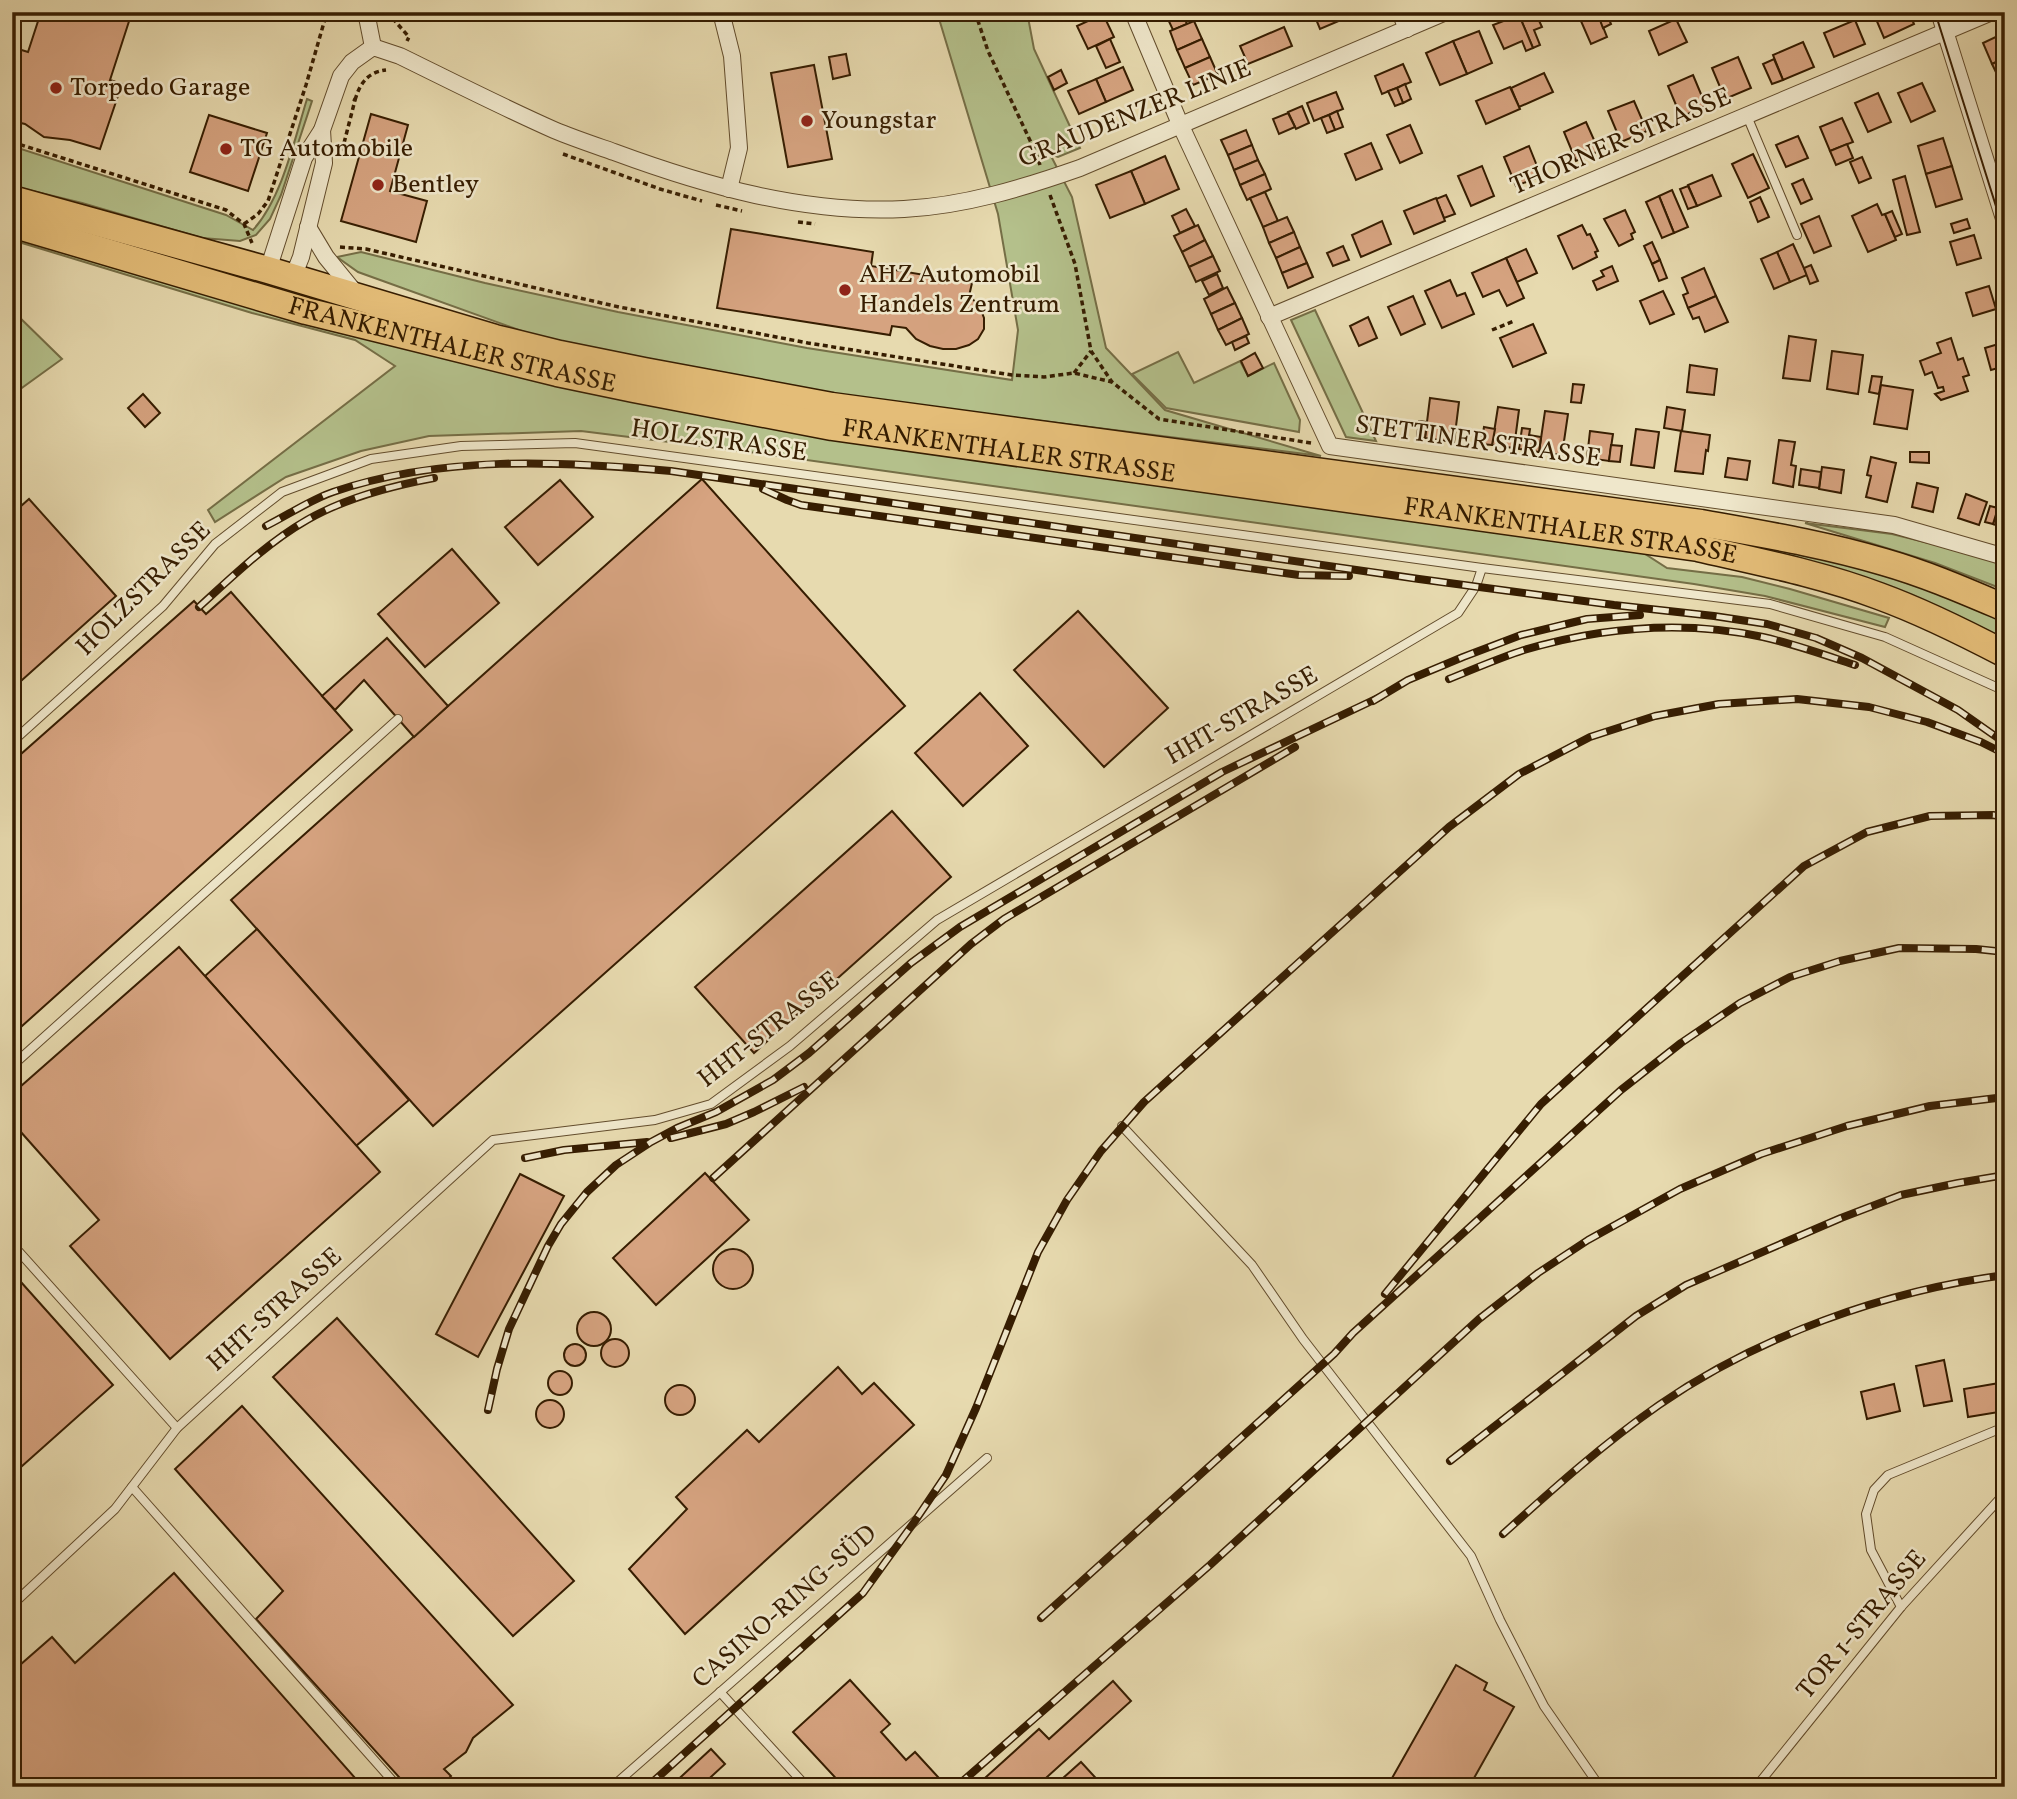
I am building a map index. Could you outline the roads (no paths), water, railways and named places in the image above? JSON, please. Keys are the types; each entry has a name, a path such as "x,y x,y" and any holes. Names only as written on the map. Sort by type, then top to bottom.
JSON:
{"main road":[{"name":"FRANKENTHALER STRASSE","path":"12,199 271,259 293,277 560,355 832,406 1687,521 1799,541 1884,562 1950,584 2005,608"},
{"name":"FRANKENTHALER STRASSE","path":"12,224 271,301 557,373 832,426 1698,548 1793,570 1877,595 1942,621 2005,654"},
{"path":"271,259 271,301"},
{"path":"271,301 293,277"}],"street":[{"path":"271,259 304,158 322,130 341,76 352,62 373,47 366,12"},
{"path":"721,12 732,56 739,148 729,189"},
{"name":"STETTINER STRASSE","path":"1133,12 1180,124 1330,446 1894,525 2005,557"},
{"path":"1399,12 1407,29"},
{"name":"GRAUDENZER LINIE","path":"373,47 400,56 555,131 665,171 795,204 905,209 972,200 1068,172 1446,12"},
{"path":"1940,12 2005,222"},
{"name":"THORNER STRASSE","path":"1269,317 1992,12"},
{"path":"293,277 301,257 324,163 322,130"},
{"path":"308,227 326,257 357,295"}],"lane":[{"path":"1747,116 1797,234"},
{"name":"HOLZSTRASSE","path":"12,742 163,606 215,544 282,492 370,459 461,446 575,443 1482,568 1770,604 1885,637 2005,691"},
{"name":"HHT-STRASSE","path":"12,1605 115,1509 177,1428 493,1140 654,1120 711,1104 790,1045 937,920 1458,613 1476,586 1482,568"},
{"path":"12,1066 398,719"},
{"path":"1122,1126 1252,1265 1303,1339 1471,1556 1544,1706 1600,1787"},
{"path":"12,1244 177,1428"},
{"path":"1901,1607 1871,1550 1866,1514 1874,1490 1888,1475 2005,1429"},
{"name":"CASINO-RING-SÜD","path":"612,1787 987,1458"},
{"path":"132,1487 398,1787"},
{"name":"TOR 1-STRASSE","path":"1756,1787 1901,1607 2005,1493"},
{"path":"720,1692 807,1787"}],"tram line":[{"path":"1935,12 2005,235"}],"railway":[{"path":"266,526 333,492 374,480 458,466 543,463 671,471 1419,579 1767,624 1816,638 1862,658 1958,710 2005,743"},
{"path":"199,607 264,549 307,520 337,505 369,494 434,478"},
{"path":"763,489 801,505 1299,575 1349,576"},
{"path":"1373,701 1408,680 1521,635 1587,619 1640,615"},
{"path":"1449,679 1515,653 1553,642 1643,628 1703,629 1763,637 1855,665"},
{"path":"488,1410 509,1329 548,1246 561,1224 587,1192 616,1165 651,1142 716,1112 773,1080 809,1053 911,963 960,927 1222,772 1380,697"},
{"path":"647,1787 863,1593 915,1521 946,1475 976,1408 1038,1252 1067,1200 1101,1151 1144,1102 1449,827 1519,774 1590,737 1655,716 1719,704 1797,699 1869,707 1927,722 2005,754"},
{"path":"713,1178 971,944 1004,919 1295,747"},
{"path":"1385,1294 1541,1104 1804,866 1867,832 1930,816 2005,817"},
{"path":"1041,1618 1621,1090 1681,1043 1740,1003 1790,977 1840,961 1899,948 2005,952"},
{"path":"671,1138 726,1124 804,1087"},
{"path":"956,1787 1210,1565 1479,1319 1538,1273 1588,1240 1680,1189 1761,1154 1847,1126 1930,1106 2005,1097"},
{"path":"525,1158 564,1150 647,1142"},
{"path":"1450,1461 1636,1316 1686,1285 1901,1195 2005,1175"},
{"path":"1503,1534 1579,1467 1638,1420 1698,1380 1738,1358 1824,1320 1869,1305 1959,1282 2005,1275"}],"place":[{"name":"Torpedo Garage","path":"56,88"},
{"name":"Youngstar","path":"807,121"},
{"name":"TG Automobile","path":"226,149"},
{"name":"Bentley","path":"378,185"},
{"name":"AHZ Automobil Handels Zentrum","path":"845,290"}]}
